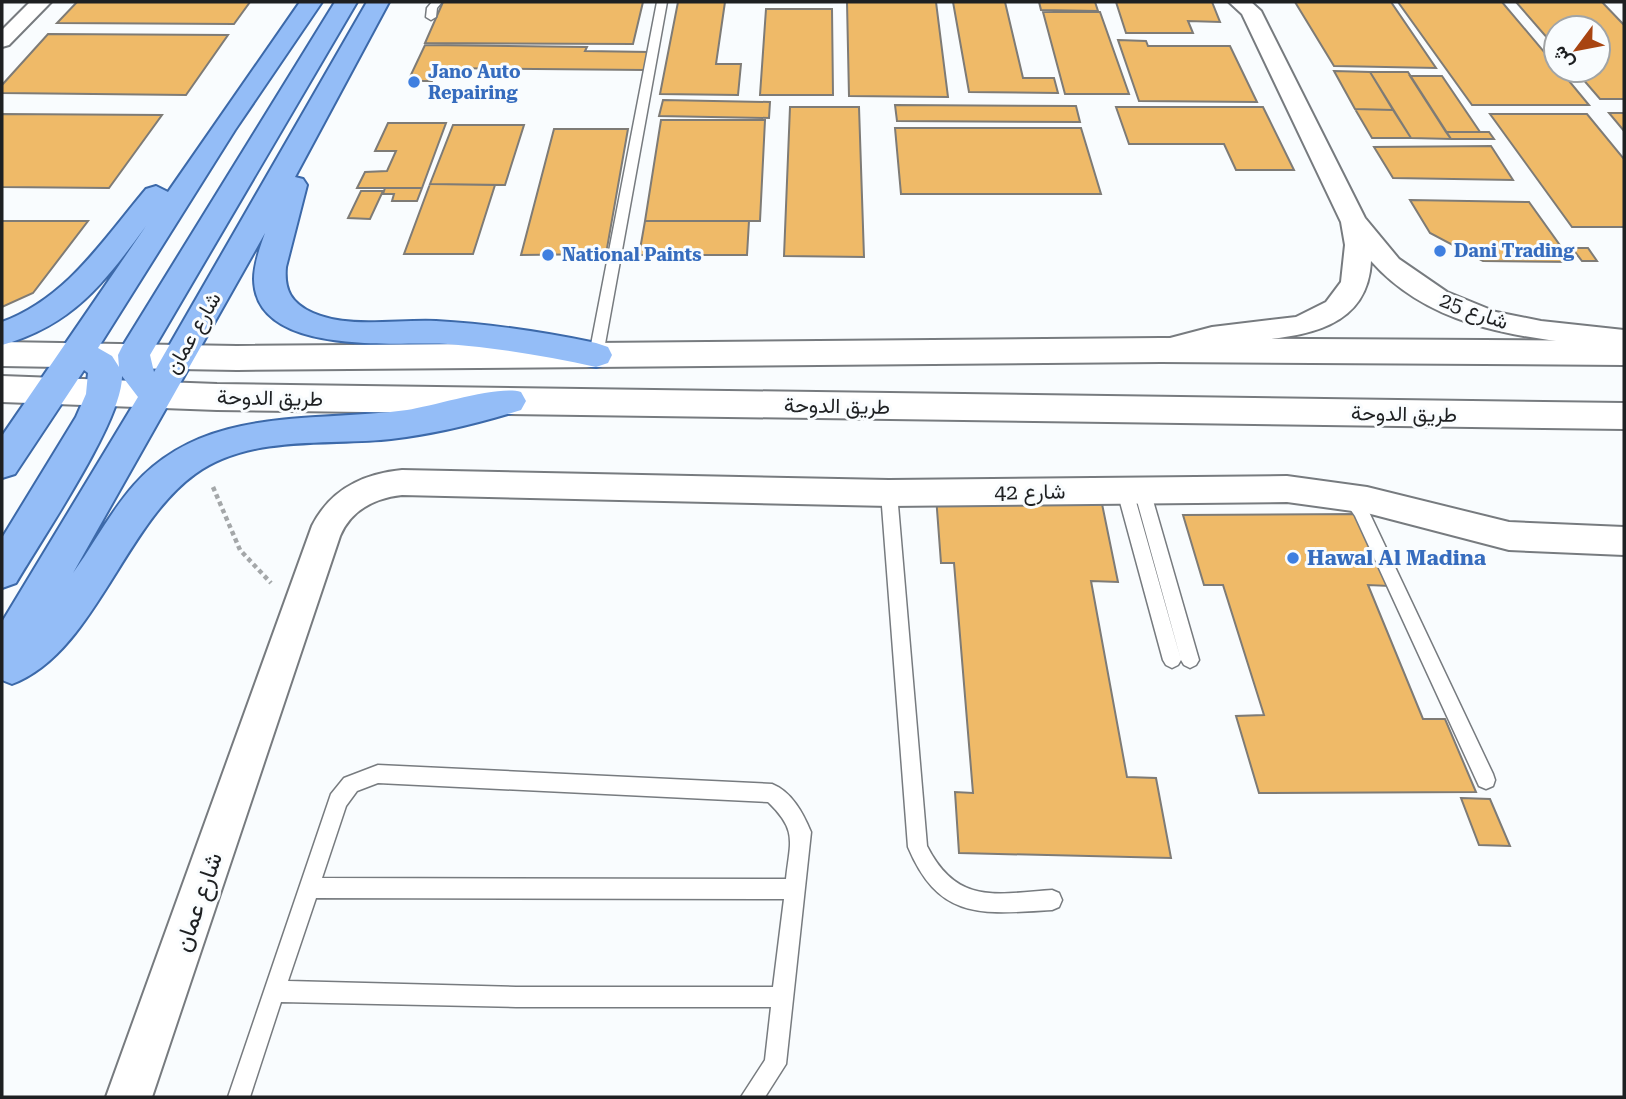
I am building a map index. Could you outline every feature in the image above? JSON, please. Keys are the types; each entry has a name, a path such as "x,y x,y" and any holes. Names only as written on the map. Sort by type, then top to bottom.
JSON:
{"main road":[{"path":"2,464 116,297 222,130 311,2"},
{"path":"158,394 138,378 134,355 346,2"},
{"name":"شارع عمان","path":"2,659 296,154 378,2"},
{"path":"2,334 53,312 80,291 169,180 222,130"},
{"path":"296,154 292,192 269,277 276,300 299,320 335,329 434,332 512,339 596,355"},
{"name":"طريق الدوحة","path":"2,354 596,355 1161,350 1624,352"},
{"path":"2,571 73,453 104,393 107,381 105,371 99,363 76,354"},
{"name":"طريق الدوحة","path":"2,389 509,401 1618,418"},
{"path":"2,673 25,656 69,609 144,499 159,483 202,453 267,431 403,424 456,415 509,401"}],"street":[{"path":"2,41 41,2"},
{"name":"شارع 25","path":"1248,5 1354,222 1396,271 1426,292 1477,316 1514,326 1624,340"},
{"name":"شارع 25","path":"1161,350 1207,337 1299,326 1334,310 1346,299 1359,274 1359,247 1354,222"},
{"name":"شارع 42","path":"321,548 340,530 380,502 402,492 429,485 889,493 1287,488 1348,496 1509,536 1540,540 1624,541"},
{"name":"شارع عمان","path":"128,1097 321,548"}],"lane":[{"path":"431,17 432,8 437,2"},
{"path":"596,355 662,2"},
{"path":"1133,491 1172,660"},
{"path":"1133,491 1190,660"},
{"path":"889,493 918,847 927,871 951,892 977,904 1052,900"},
{"path":"1348,496 1361,512 1486,780"},
{"path":"239,1097 338,801 351,784 378,774 772,793 790,810 801,832 775,1064 752,1097"},
{"path":"309,888 795,889"},
{"path":"274,991 516,997 783,997"}],"path":[{"path":"202,453 220,509 240,550 266,579 303,602"}],"building":[{"path":"77,2 250,2 234,24 57,23"},
{"path":"443,2 643,2 633,44 425,43"},
{"path":"678,2 725,2 716,64 741,64 738,95 660,94"},
{"path":"847,2 936,2 948,97 849,96"},
{"path":"953,2 1005,2 1023,78 1054,78 1058,93 969,92"},
{"path":"1039,2 1095,2 1098,11 1041,10"},
{"path":"1116,2 1212,2 1220,22 1188,21 1193,33 1126,33"},
{"path":"1295,2 1391,2 1436,68 1334,66"},
{"path":"1398,2 1502,2 1542,49 1542,84 1572,84 1589,105 1472,105"},
{"path":"1516,2 1602,2 1624,25 1624,99 1600,99 1587,84 1612,84 1612,14 1542,14 1542,32"},
{"path":"766,9 832,9 833,95 760,95"},
{"path":"1043,12 1100,12 1129,94 1065,94"},
{"path":"48,34 228,35 186,95 2,93 2,85"},
{"path":"1118,40 1146,41 1148,46 1230,46 1257,102 1139,101"},
{"path":"425,45 587,47 585,51 649,52 645,70 439,68 432,81 408,81"},
{"path":"1334,71 1370,72 1393,110 1355,109"},
{"path":"1370,72 1408,72 1451,139 1411,138"},
{"path":"1410,76 1442,76 1480,132 1446,132"},
{"path":"663,100 770,102 769,118 659,116"},
{"path":"895,105 1076,106 1080,122 897,121"},
{"path":"790,107 859,107 864,257 784,256"},
{"path":"1116,107 1263,107 1294,170 1236,170 1224,144 1129,144"},
{"path":"1355,109 1393,110 1411,138 1372,138"},
{"path":"1609,113 1624,113 1624,131"},
{"path":"2,114 162,115 109,188 2,187"},
{"path":"1490,114 1587,114 1624,159 1624,227 1572,227"},
{"path":"661,120 765,120 760,221 645,221"},
{"path":"388,123 446,123 422,188 357,188 365,172 387,171 396,151 375,151"},
{"path":"453,125 524,125 505,185 430,184"},
{"path":"895,128 1081,128 1101,194 901,194"},
{"path":"554,129 628,129 606,254 521,255"},
{"path":"1446,132 1489,132 1494,139 1451,139"},
{"path":"1491,146 1513,180 1393,178 1374,147"},
{"path":"430,184 495,185 473,254 404,254"},
{"path":"385,188 422,188 417,201 392,201 394,194 383,194"},
{"path":"361,191 383,191 370,219 348,218"},
{"path":"1410,200 1529,202 1572,262 1483,261 1430,233"},
{"path":"2,221 88,221 33,293 2,307"},
{"path":"645,221 749,221 747,255 639,255"},
{"path":"1572,248 1588,248 1597,261 1582,261"},
{"path":"936,496 1101,499 1118,582 1091,581 1127,777 1156,778 1171,858 959,853 955,792 973,793 954,563 941,563"},
{"path":"1358,514 1389,586 1368,585 1423,719 1445,719 1476,792 1259,793 1236,716 1264,715 1223,585 1204,585 1183,515"},
{"path":"1461,798 1490,799 1510,846 1479,845"}],"place":[{"name":"Jano Auto Repairing","path":"414,82"},
{"name":"Dani Trading","path":"1440,251"},
{"name":"National Paints","path":"548,255"},
{"name":"Hawal Al Madina","path":"1293,558"}]}
